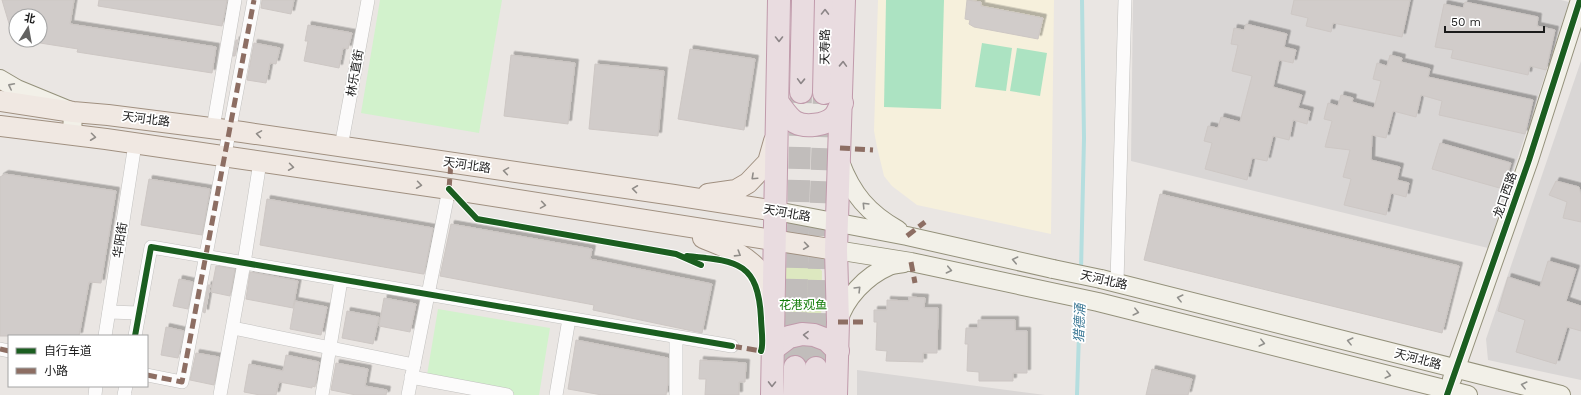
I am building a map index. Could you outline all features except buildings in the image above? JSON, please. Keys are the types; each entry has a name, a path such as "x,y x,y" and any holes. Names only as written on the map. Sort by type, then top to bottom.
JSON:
{"highway":[{"path":"772,395 776,241 779,0"},
{"name":"天寿路","path":"800,92 803,0"},
{"name":"天寿路","path":"826,0 833,98"},
{"path":"836,395 838,322 836,250 839,160 833,98 844,0"},
{"path":"778,103 794,122 810,125 824,123 831,120 836,115 833,98"},
{"path":"773,349 789,337 802,334 827,340 838,351"},
{"path":"794,395 795,367"},
{"path":"816,368 816,395"}],"main road":[{"name":"龙口西路","path":"1448,392 1529,160 1580,0"},
{"path":"0,79 17,89 73,112 72,135"},
{"name":"天河北路","path":"0,101 73,112 108,114 213,128 674,195 837,222 1109,281 1561,395"},
{"path":"674,195 721,193 736,190 748,182 768,162 774,141 778,103"},
{"name":"天河北路","path":"0,126 72,135 449,190 911,262 1098,302 1448,392 1468,395"},
{"path":"839,160 847,181 862,203 882,221 907,236"},
{"path":"663,224 717,243 737,252 749,261 764,278 774,303"},
{"path":"838,322 842,310 847,302 867,280 877,272 890,265 911,262"}],"street":[{"path":"213,128 235,0"},
{"path":"148,375 182,382 254,0"},
{"name":"林乐直街","path":"341,147 368,0"},
{"path":"1109,281 1125,0"},
{"path":"0,130 26,129"},
{"name":"华阳街","path":"105,335 135,144"},
{"path":"220,395 244,264 260,162"},
{"path":"408,395 449,190"},
{"path":"135,335 151,247 732,346"},
{"path":"322,395 341,280"},
{"path":"109,312 139,313"},
{"path":"556,395 569,318"},
{"path":"233,328 330,348 506,395"},
{"path":"676,337 676,395"}],"shaded area":[{"path":"878,0 1054,0 1051,234 917,205 892,186 884,176 874,131"},
{"path":"1133,0 1561,0 1569,2 1488,248 1131,161"},
{"path":"1581,61 1581,380 1488,360 1486,339"},
{"path":"857,370 1045,395 857,395"}],"green space":[{"path":"380,0 502,0 479,133 361,113"},
{"path":"886,0 944,0 941,109 884,107"},
{"path":"982,43 1012,48 1006,91 975,87"},
{"path":"1017,48 1047,53 1040,96 1010,91"},
{"name":"花港观鱼","path":"793,265 816,265 822,271 821,327 783,329 786,267"},
{"path":"438,309 550,328 539,395 512,395 426,381"}],"waterway":[{"path":"1081,271 1084,138 1082,0"},
{"name":"猎德涌","path":"1077,395 1080,303"}],"tunnel":[{"path":"795,367 801,92"},
{"path":"816,368 824,93"}],"marked path":[{"path":"148,375 182,382 254,0"},
{"path":"840,148 873,150"},
{"path":"449,189 451,163"},
{"path":"907,236 925,222"},
{"path":"911,262 915,283"},
{"path":"838,322 863,322"},
{"path":"732,346 761,351"},
{"path":"0,349 8,351"}],"cycle path":[{"path":"1447,395 1529,160 1580,0"},
{"path":"449,189 477,219 676,254 701,265"},
{"path":"135,335 151,247 732,346"},
{"path":"687,256 731,263 741,268 749,275 755,285 759,299 762,340 761,351"}]}
